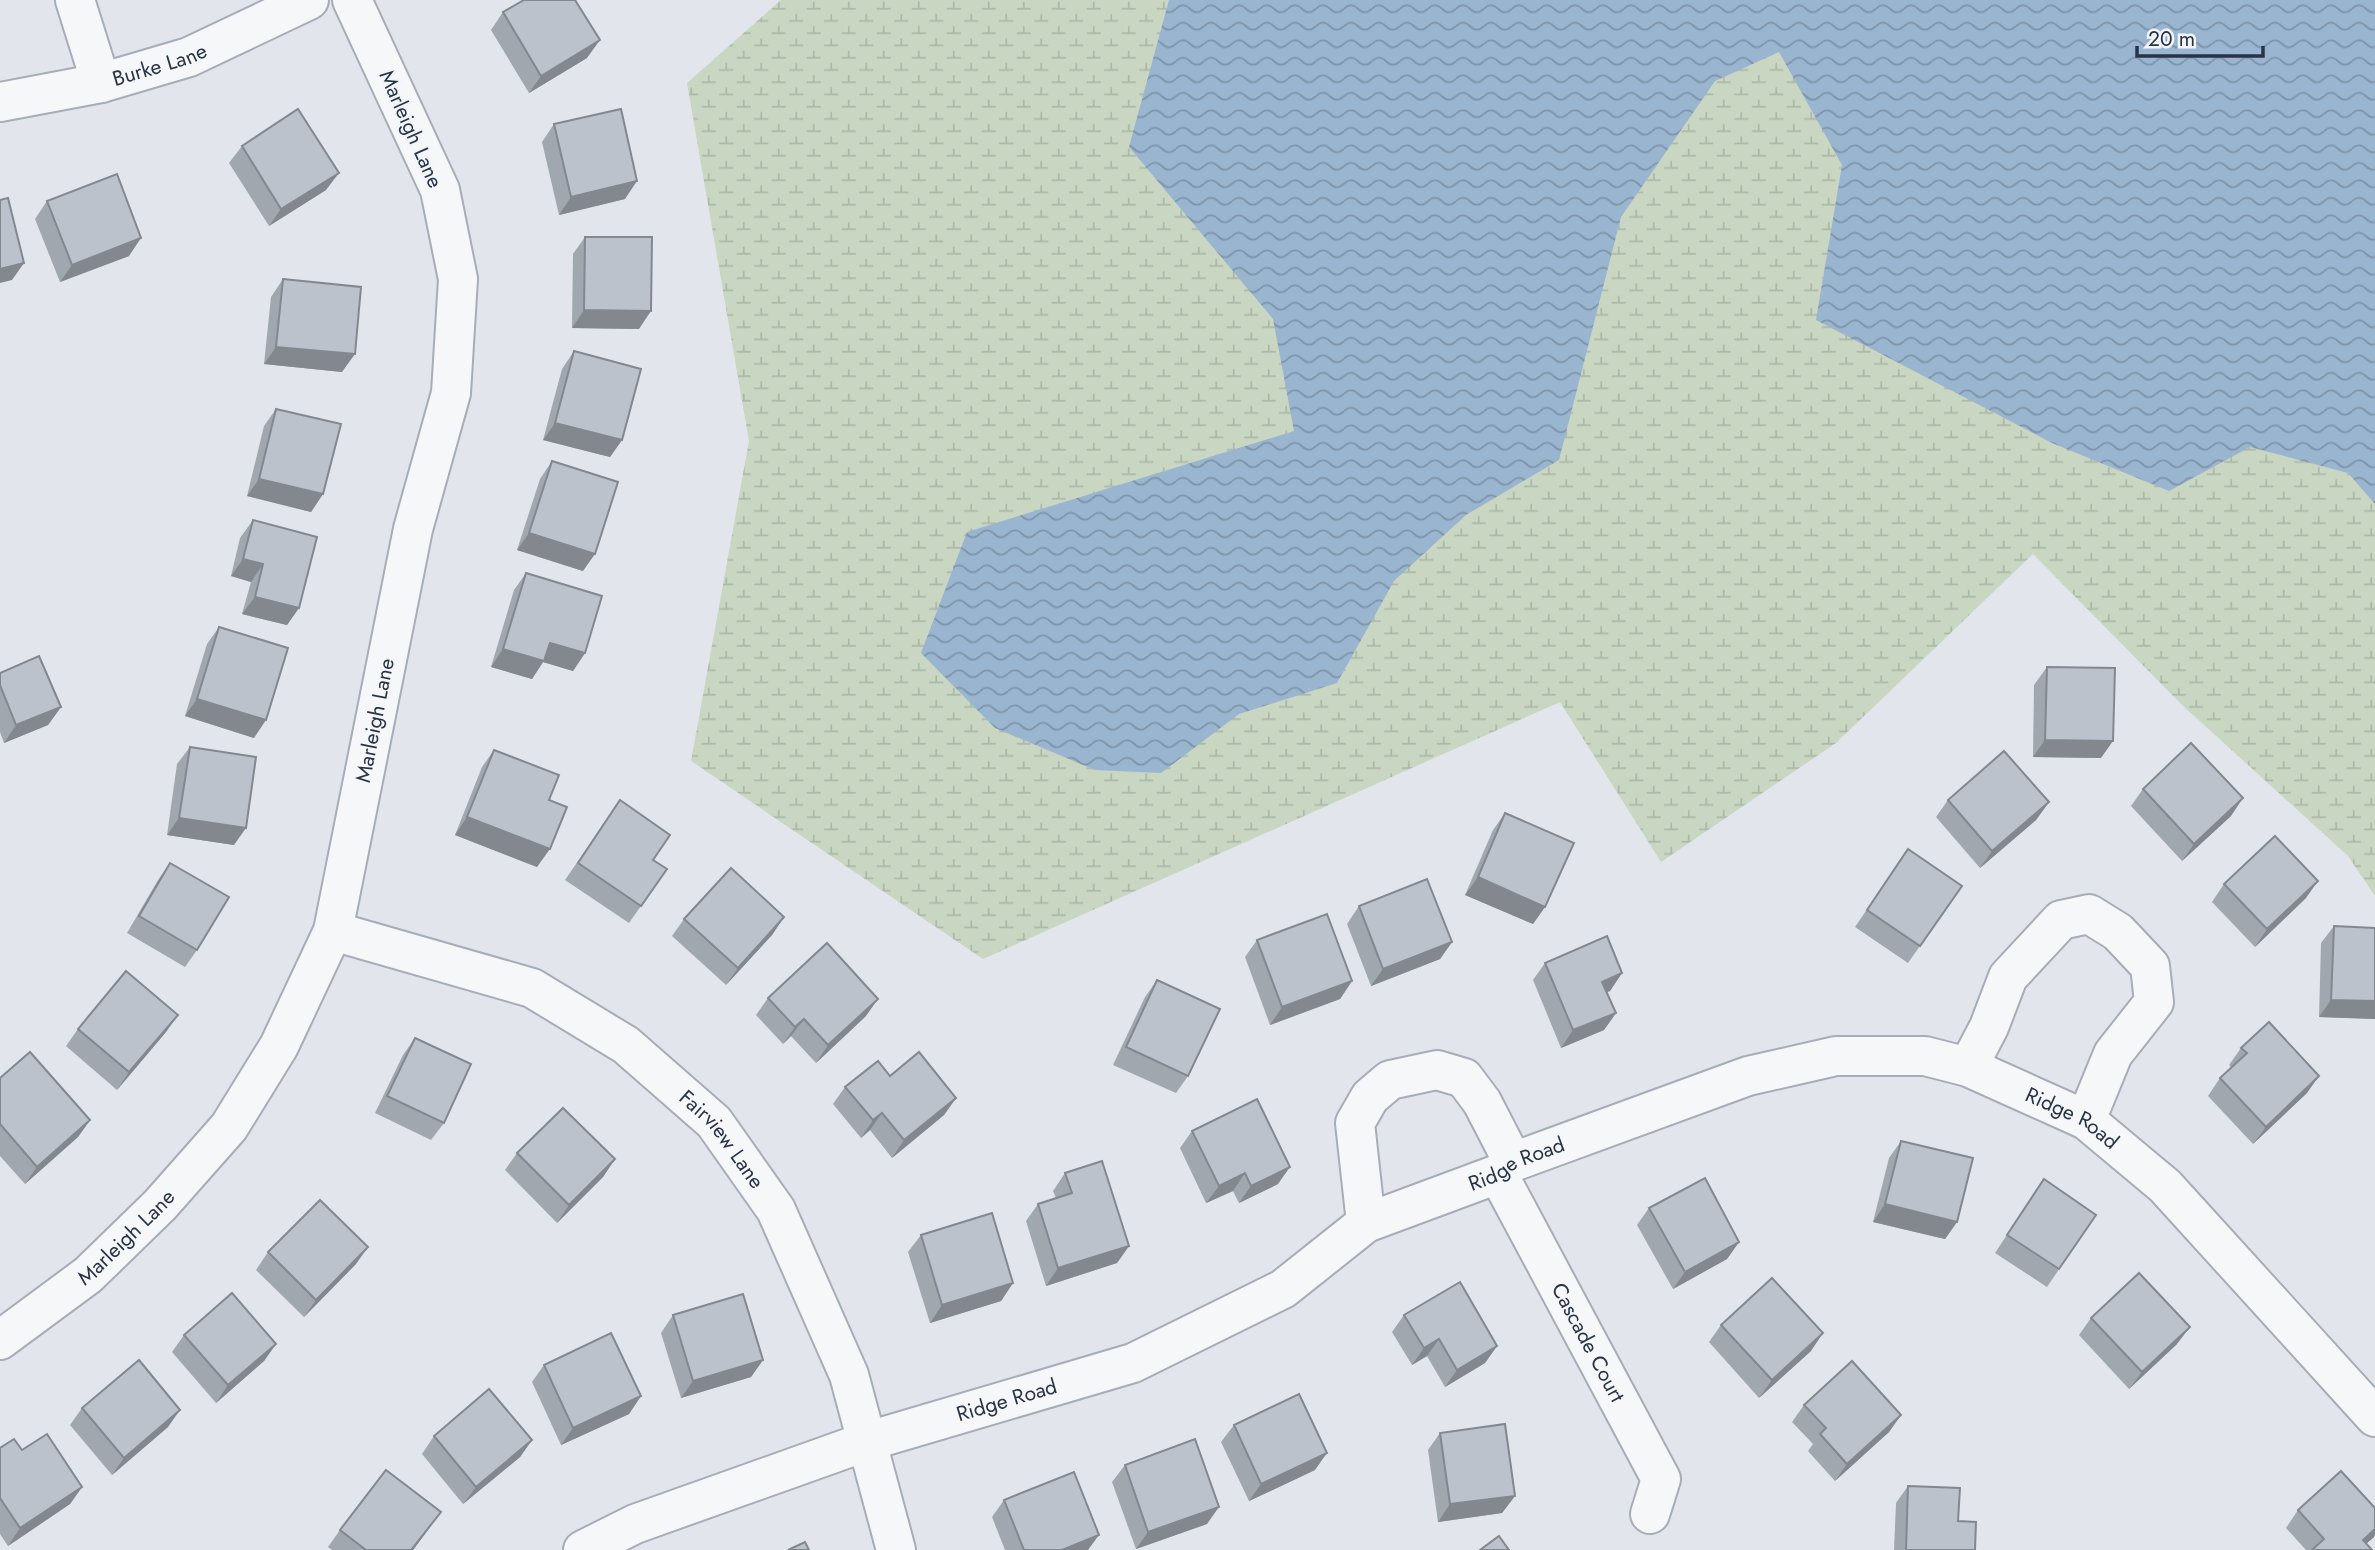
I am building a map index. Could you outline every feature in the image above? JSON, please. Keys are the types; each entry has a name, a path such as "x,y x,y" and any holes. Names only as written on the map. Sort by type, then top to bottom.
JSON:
{"street":[{"path":"75,0 101,83"},
{"name":"Burke Lane","path":"0,103 101,83 189,57 309,0"},
{"name":"Marleigh Lane","path":"0,1340 88,1275 160,1205 229,1127 279,1046 333,931 413,529 451,393 458,279 440,190 352,0"},
{"path":"1968,1067 1989,1027 2008,976 2061,920 2089,914 2118,932 2150,966 2154,1002 2113,1054 2086,1120"},
{"name":"Fairview Lane","path":"333,931 532,988 626,1045 714,1122 776,1210 849,1375 896,1550"},
{"name":"Ridge Road","path":"583,1550 635,1524 865,1442 1133,1363 1283,1289 1366,1223 1748,1076 1836,1056 1925,1056 1968,1067 2086,1120 2165,1186 2375,1417"},
{"name":"Cascade Court","path":"1366,1223 1355,1123 1370,1097 1390,1080 1437,1070 1464,1078 1482,1102 1506,1168 1661,1479 1650,1514"}],"green space":[{"path":"781,0 2375,0 2375,896 2348,856 2181,704 2033,554 1836,743 1661,862 1560,702 983,959 691,761 749,441 687,83"}],"water":[{"path":"1169,0 2375,0 2375,504 2348,473 2250,447 2169,491 2052,443 1816,320 1842,165 1779,52 1715,81 1621,217 1559,460 1466,515 1394,581 1337,683 1239,714 1161,773 1095,770 995,728 921,653 967,532 1294,431 1273,319 1129,147"}],"building":[{"path":"524,0 575,0 600,40 541,76 503,12"},
{"path":"298,109 339,173 281,209 242,146"},
{"path":"621,109 637,181 571,197 554,124"},
{"path":"117,174 141,238 72,265 47,201"},
{"path":"8,198 24,263 0,269 0,200"},
{"path":"585,237 652,237 651,311 584,310"},
{"path":"283,279 361,287 355,354 276,347"},
{"path":"574,351 641,369 622,440 555,423"},
{"path":"276,409 341,424 323,494 259,479"},
{"path":"552,461 618,482 595,554 529,533"},
{"path":"253,520 317,537 299,608 255,597 263,564 243,559"},
{"path":"526,573 602,596 585,653 550,643 544,661 503,649"},
{"path":"219,627 288,648 266,720 197,699"},
{"path":"39,656 61,707 16,725 0,685 0,673"},
{"path":"2047,667 2115,668 2113,741 2045,740"},
{"path":"2191,743 2243,798 2194,844 2143,789"},
{"path":"190,747 256,757 246,828 179,818"},
{"path":"494,750 559,775 549,800 567,807 550,849 467,817"},
{"path":"2004,751 2049,802 1992,851 1948,800"},
{"path":"620,800 670,835 653,860 667,869 641,906 578,863"},
{"path":"1505,813 1574,843 1545,907 1478,877"},
{"path":"2275,836 2318,881 2267,929 2224,884"},
{"path":"1908,849 1962,886 1920,946 1867,910"},
{"path":"170,863 229,897 197,950 139,916"},
{"path":"731,868 784,917 738,968 684,919"},
{"path":"1427,879 1452,942 1383,969 1359,906"},
{"path":"1327,914 1352,981 1282,1007 1257,940"},
{"path":"2334,926 2375,928 2375,1001 2331,1000"},
{"path":"1607,936 1622,973 1602,982 1616,1013 1573,1030 1545,963"},
{"path":"827,943 878,999 828,1045 804,1019 795,1027 768,998"},
{"path":"126,971 178,1015 129,1072 78,1029"},
{"path":"1157,980 1220,1009 1188,1076 1126,1047"},
{"path":"2269,1022 2319,1076 2266,1127 2220,1078 2247,1053 2241,1048"},
{"path":"415,1038 471,1064 444,1123 387,1096"},
{"path":"30,1052 90,1120 37,1167 0,1124 0,1078"},
{"path":"919,1052 956,1098 904,1140 882,1113 873,1120 845,1087 878,1061 890,1076"},
{"path":"1257,1099 1290,1167 1251,1186 1245,1173 1219,1186 1192,1131"},
{"path":"563,1108 615,1159 569,1205 517,1153"},
{"path":"1901,1141 1973,1158 1957,1222 1885,1204"},
{"path":"1102,1161 1129,1246 1058,1268 1038,1204 1072,1193 1065,1173"},
{"path":"1705,1178 1739,1242 1685,1272 1649,1208"},
{"path":"2044,1179 2096,1215 2059,1269 2007,1235"},
{"path":"320,1200 368,1247 316,1300 268,1252"},
{"path":"992,1213 1013,1283 942,1305 921,1235"},
{"path":"2139,1273 2190,1327 2142,1372 2091,1318"},
{"path":"1772,1278 1823,1333 1772,1380 1721,1325"},
{"path":"1460,1282 1497,1346 1457,1370 1439,1339 1424,1348 1404,1315"},
{"path":"232,1293 276,1344 228,1385 184,1335"},
{"path":"743,1294 763,1360 693,1381 673,1315"},
{"path":"611,1333 641,1396 573,1428 544,1365"},
{"path":"139,1360 180,1410 124,1458 82,1408"},
{"path":"1852,1361 1901,1415 1847,1464 1820,1434 1826,1428 1804,1405"},
{"path":"489,1389 532,1440 476,1487 434,1436"},
{"path":"1299,1394 1327,1453 1261,1484 1234,1425"},
{"path":"1505,1424 1515,1496 1450,1504 1440,1433"},
{"path":"47,1434 82,1487 20,1528 0,1498 0,1448 14,1439 22,1450"},
{"path":"1195,1439 1219,1507 1148,1532 1125,1465"},
{"path":"386,1470 441,1512 411,1550 366,1550 340,1530"},
{"path":"2341,1471 2375,1508 2375,1529 2363,1540 2372,1550 2312,1550 2324,1539 2298,1510"},
{"path":"1074,1472 1099,1535 1062,1550 1024,1550 1004,1500"},
{"path":"1908,1486 1960,1488 1958,1521 1976,1522 1975,1550 1906,1550"},
{"path":"1499,1536 1509,1550 1480,1550"},
{"path":"805,1542 809,1550 788,1550"}]}
